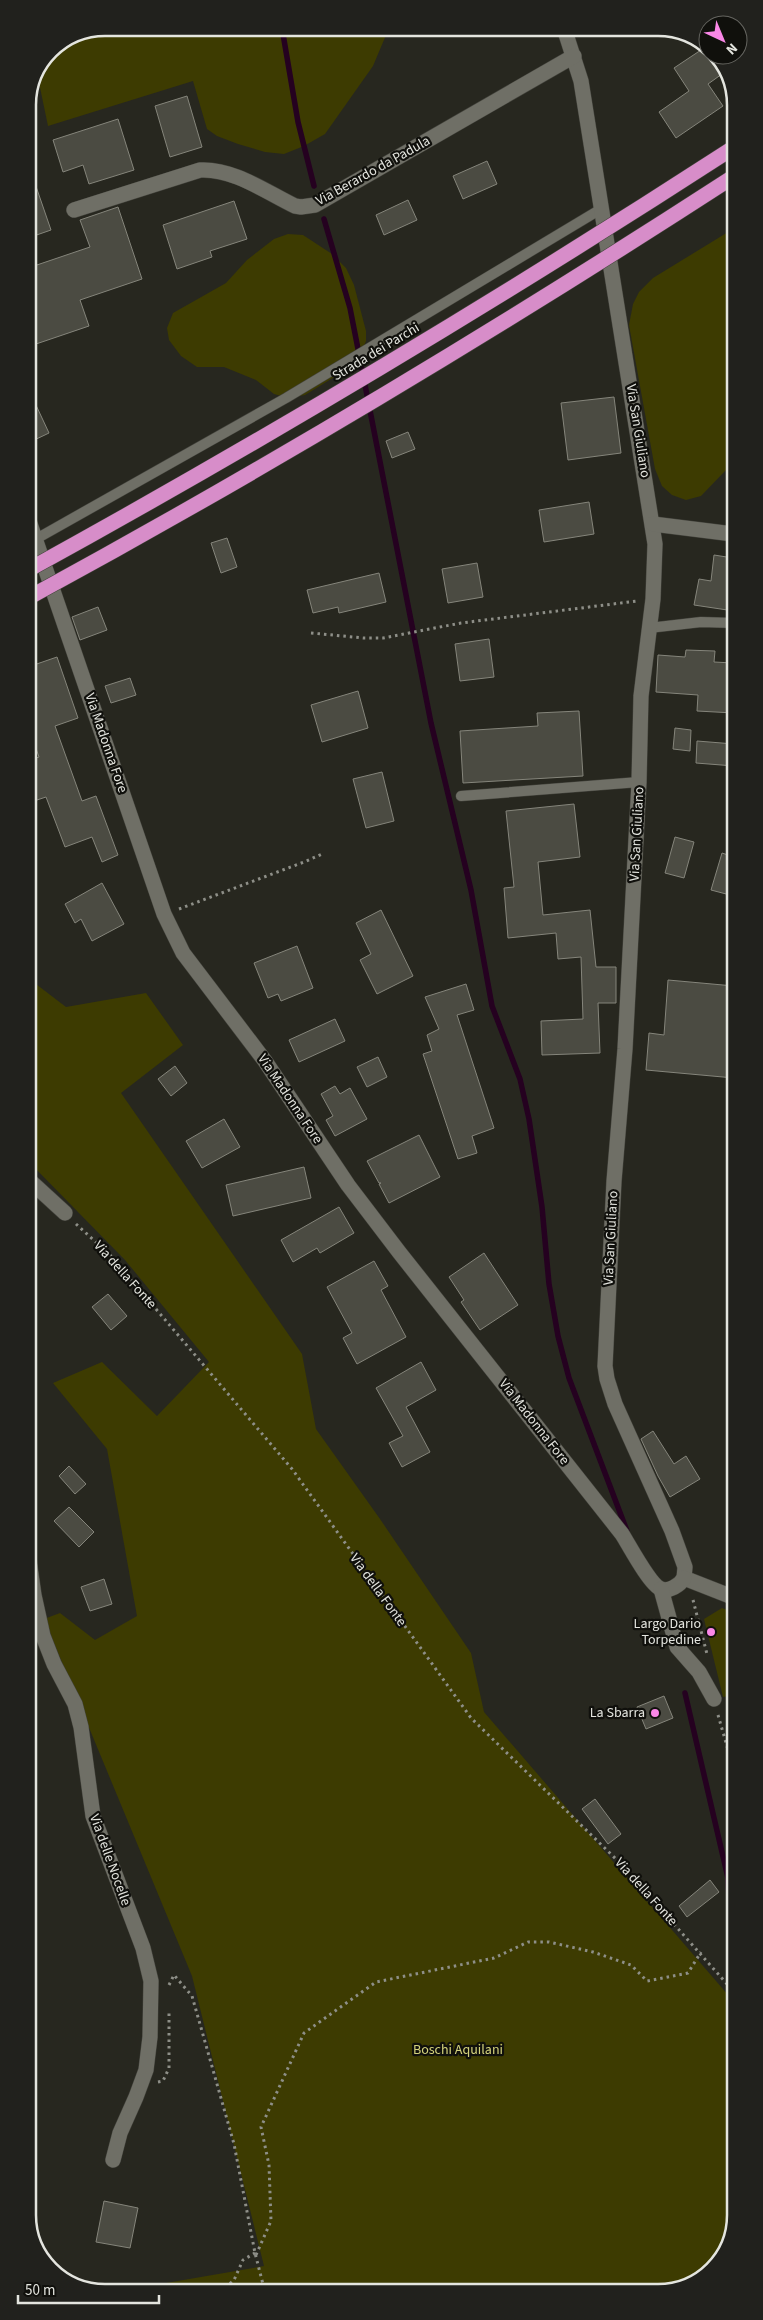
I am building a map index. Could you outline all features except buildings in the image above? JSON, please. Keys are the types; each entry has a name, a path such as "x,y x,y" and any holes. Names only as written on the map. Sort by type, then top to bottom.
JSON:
{"highway":[{"name":"Strada dei Parchi","path":"36,566 244,450 611,227 727,152"},
{"path":"36,594 126,545 405,382 580,275 727,181"}],"street":[{"name":"Via San Giuliano","path":"567,36 581,81 652,524 655,556 641,696 639,782 625,1049 614,1181 605,1366 615,1404 672,1531 685,1567 684,1578"},
{"name":"Via Berardo da Padula","path":"74,210 200,170 230,174 295,206 315,205 574,56"},
{"path":"652,524 727,533"},
{"name":"Via Madonna Fore","path":"36,539 164,914 183,953 265,1061 353,1192 622,1534 653,1582 661,1589"},
{"path":"36,1187 64,1213"},
{"path":"714,1699 699,1672 677,1647 661,1589 678,1585 684,1578 727,1595"},
{"name":"Via delle Nocelle","path":"36,1604 44,1636 54,1664 74,1704 81,1727 93,1816 143,1948 150,1972 152,1990 150,2037 142,2083 120,2133 113,2160"}],"lane":[{"path":"36,539 286,398 601,209"},
{"path":"649,628 701,622 727,623"},
{"path":"461,796 639,782"}],"path":[{"path":"310,634 372,638 487,620 652,599"},
{"path":"164,914 322,854"},
{"name":"Via della Fonte","path":"64,1213 110,1255 292,1469 471,1718 617,1860 727,1983"},
{"path":"684,1578 692,1596 708,1658"},
{"path":"714,1699 727,1745"},
{"path":"229,2284 234,2280 243,2260 255,2254 271,2221 269,2165 261,2127 304,2033 376,1982 494,1958 528,1942 550,1942 608,1957 631,1965 647,1981 688,1973 701,1952"},
{"path":"169,1992 169,1983 174,1975 192,1996 234,2144 255,2254 263,2284"},
{"path":"142,2083 163,2081 169,2068 169,2011"}],"green space":[{"path":"105,36 386,36 373,66 325,134 304,146 284,154 265,152 238,144 217,136 207,129 193,81 48,126 40,86 48,67 56,56 67,48 92,38"},
{"path":"727,233 727,465 726,470 701,496 686,500 672,495 662,486 655,469 629,325 633,304 639,292 653,278"},
{"path":"288,234 303,235 332,254 346,268 354,285 366,331 366,341 362,351 349,368 305,395 289,398 274,394 256,380 224,367 197,367 181,356 169,340 167,328 173,313 226,283 247,260 274,239"},
{"name":"Boschi Aquilani","path":"36,984 66,1007 146,993 183,1045 121,1093 302,1354 316,1429 471,1653 484,1712 727,1994 726,2224 723,2237 707,2264 688,2277 658,2284 160,2284 264,2266 192,1976 44,1619 60,1613 95,1640 137,1616 107,1449 53,1383 102,1362 157,1416 209,1362 125,1260 36,1169"},
{"path":"722,1608 727,1610 727,1696 723,1697 704,1619"}],"waterway":[{"path":"283,36 298,122 314,186"},
{"path":"324,219 350,308 431,723 471,890 492,1006 520,1079 529,1119 542,1207 549,1284 558,1336 569,1378 627,1531"},
{"path":"685,1693 727,1874"}],"place":[{"name":"Largo Dario Torpedine","path":"711,1632"},
{"name":"La Sbarra","path":"655,1713"}]}
